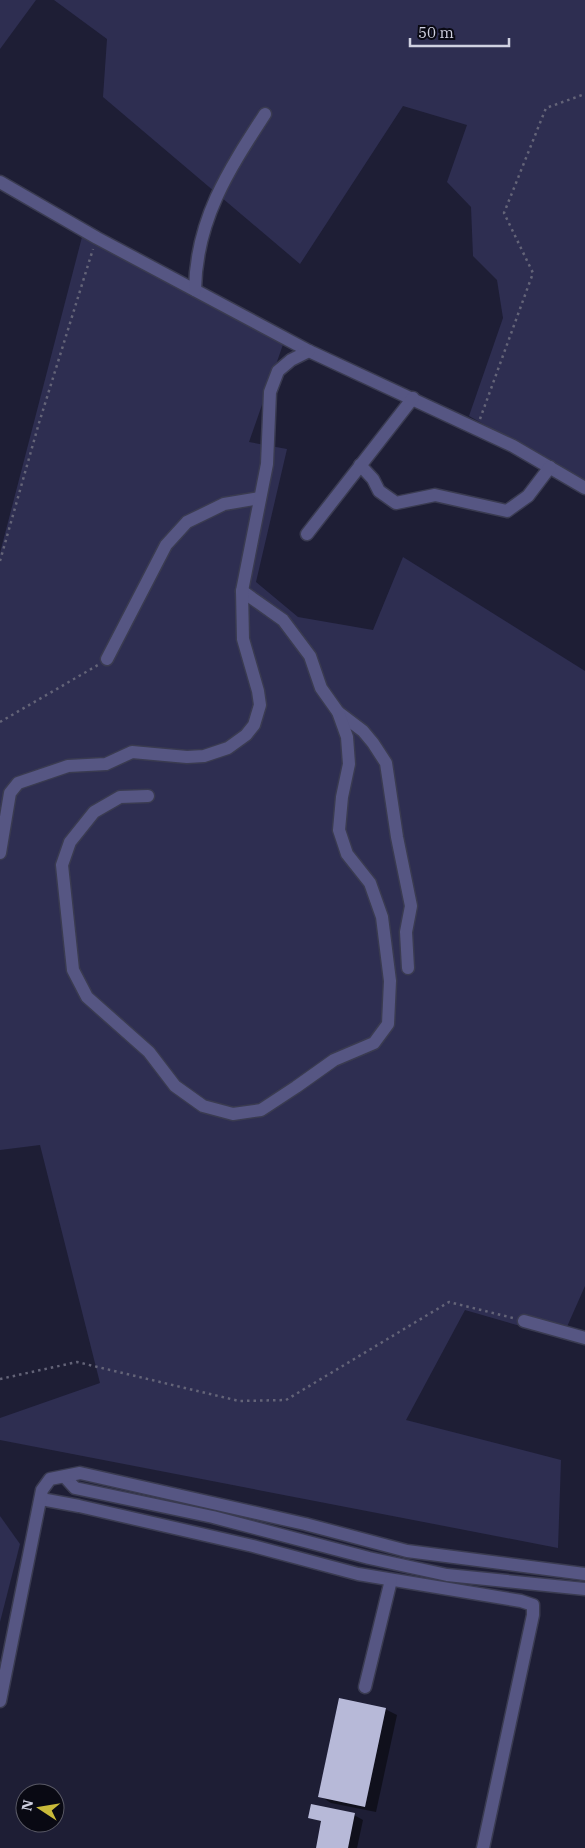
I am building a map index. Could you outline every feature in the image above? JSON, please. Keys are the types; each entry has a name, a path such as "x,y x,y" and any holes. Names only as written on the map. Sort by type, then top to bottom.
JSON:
{"street":[{"path":"195,290 195,269 213,201 237,157 265,114"},
{"path":"0,182 97,238 309,351 514,446 585,488"},
{"path":"0,852 10,793 18,783 68,766 106,764 132,752 187,757 204,756 228,748 246,735 254,725 260,705 258,691 243,639 242,591 267,464 270,392 278,371 291,360 309,351"},
{"path":"307,534 412,398"},
{"path":"360,465 373,479 379,491 396,503 435,495 507,511 528,496 550,467"},
{"path":"107,659 166,545 187,522 224,504 260,498"},
{"path":"148,796 120,797 94,812 70,842 62,865 73,970 87,997 149,1052 175,1086 203,1106 233,1114 260,1110 334,1060 374,1043 388,1024 390,982 382,917 370,883 347,854 339,830 342,797 349,764 347,737 338,712 321,688 310,656 283,620 242,591"},
{"path":"338,712 363,731 386,763 397,837 411,906 406,932 408,968"},
{"path":"524,1321 585,1338"},
{"path":"0,1701 42,1490 50,1479 80,1473 305,1524 407,1551 585,1574"},
{"path":"65,1476 75,1488 213,1517 369,1558 447,1575 585,1589"},
{"path":"41,1499 253,1546 358,1574 521,1601 533,1605 533,1615 484,1848"},
{"path":"365,1687 391,1580"}],"path":[{"path":"476,428 533,273 504,213 546,108 585,94"},
{"path":"0,561 39,423 97,238"},
{"path":"0,722 107,659"},
{"path":"0,1379 77,1362 239,1401 286,1400 449,1302 524,1321"}],"shaded area":[{"path":"0,0 36,0 0,49"},
{"path":"54,0 585,0 585,482 469,416 503,318 497,280 473,256 471,207 447,182 467,125 403,106 300,264 103,97 107,39"},
{"path":"82,237 156,277 287,333 249,442 287,449 256,582 298,617 373,630 403,557 585,671 585,1286 562,1338 465,1310 406,1420 561,1460 558,1548 0,1440 0,1418 100,1383 40,1145 0,1150 0,553"},
{"path":"0,1516 20,1544 0,1622"}],"building":[{"path":"339,1698 386,1708 365,1807 318,1797"},
{"path":"311,1804 355,1813 348,1848 316,1848 321,1821 308,1818"}]}
